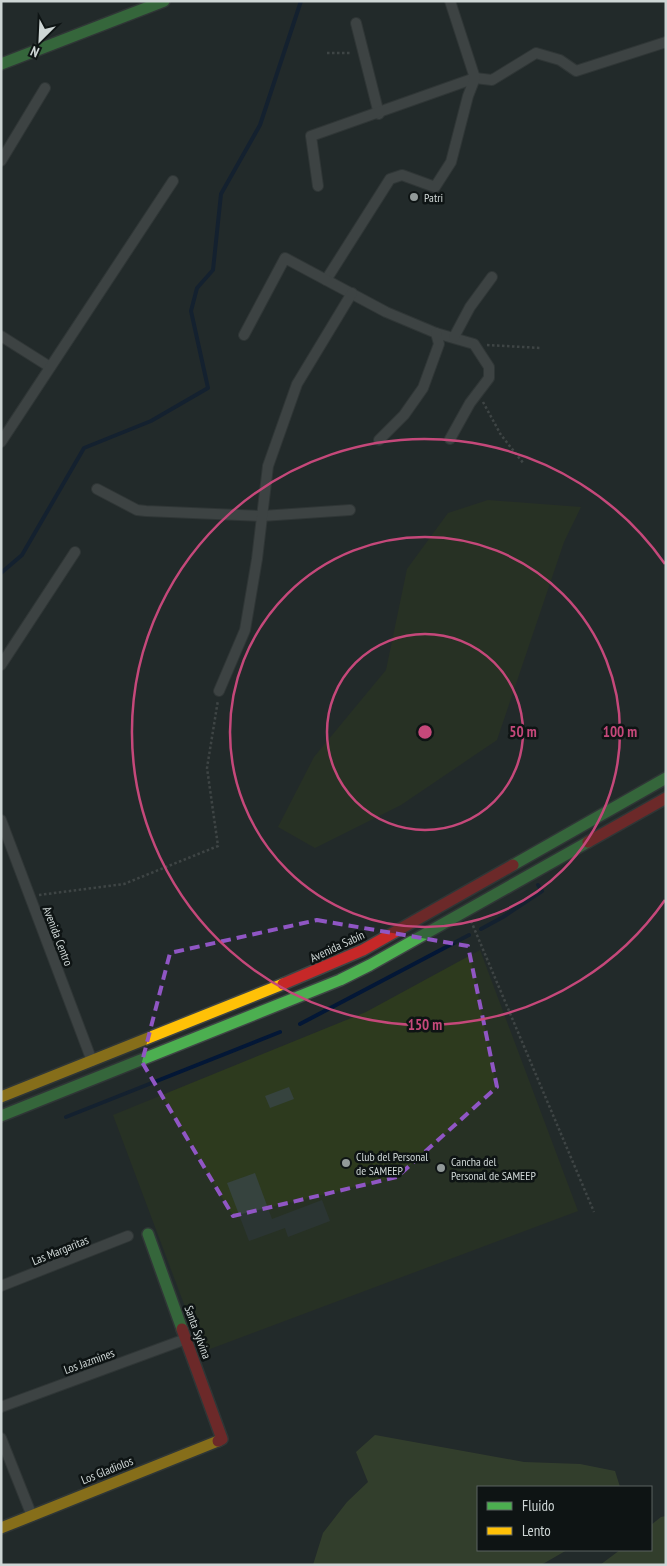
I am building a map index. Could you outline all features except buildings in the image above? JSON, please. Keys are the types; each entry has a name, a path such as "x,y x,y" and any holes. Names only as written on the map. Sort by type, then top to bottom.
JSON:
{"main road":[{"path":"1,64 164,1"},
{"name":"Avenida Sabín","path":"1,1097 324,968 363,950 666,778"},
{"path":"1,1116 340,980 370,965 666,798"},
{"name":"Santa Sylvina","path":"148,1234 222,1439"},
{"name":"Los Gladiolos","path":"1,1528 222,1439"}],"street":[{"path":"326,280 390,179 402,174 435,188 451,162 468,96 475,78 450,1"},
{"path":"356,23 379,114"},
{"path":"318,186 311,136 379,114 475,78 492,80 536,53 560,60 576,70 666,42"},
{"path":"1,161 45,88"},
{"path":"1,442 173,181"},
{"path":"244,335 285,258 386,312 436,332 474,344 489,366 489,378 470,402 450,439"},
{"path":"454,337 470,307 492,277"},
{"path":"219,691 245,630 257,559 268,466 297,384 352,294"},
{"path":"379,440 404,416 423,388 439,344 436,332"},
{"path":"1,336 50,367"},
{"path":"97,489 137,510 262,516 350,510"},
{"path":"1,665 75,552"},
{"name":"Avenida Centro","path":"1,820 92,1061"},
{"name":"Las Margaritas","path":"1,1286 128,1236"},
{"name":"Los Jazmines","path":"1,1407 186,1339"},
{"path":"1,1438 32,1516"}],"path":[{"path":"327,53 363,52"},
{"path":"474,344 541,348"},
{"path":"478,392 501,435 524,464"},
{"path":"30,896 124,884 218,846 207,768 219,691"},
{"path":"466,910 594,1212"}],"highlighted area":[{"path":"317,920 468,946 497,1087 397,1177 233,1216 142,1062 170,953"}],"green space":[{"path":"488,500 581,507 564,542 497,740 401,805 315,848 278,827 314,757 386,670 407,569 448,513"},
{"name":"Club del Personal de SAMEEP","path":"480,950 578,1211 202,1352 113,1115 366,1012"},
{"path":"375,1435 524,1462 580,1464 615,1471 620,1486 477,1486 477,1551 565,1551 541,1565 313,1565 323,1533 347,1502 368,1482 356,1452"},
{"path":"666,1516 666,1565 600,1565 619,1551 652,1551 652,1524 661,1517"}],"waterway":[{"path":"1,573 22,555 84,448 151,421 208,388 191,311 197,288 213,270 221,194 260,125 301,1"},
{"path":"481,929 542,891 538,885"},
{"path":"300,1024 469,935"},
{"path":"66,1117 280,1032"}],"traffic: fast":[{"path":"1,64 164,1"},
{"path":"513,865 666,778"},
{"path":"1,1116 340,980 588,842"},
{"path":"148,1234 182,1329"}],"traffic: slow":[{"path":"1,1097 283,984"},
{"path":"1,1528 218,1441"}],"traffic: jam":[{"path":"588,842 666,798"},
{"path":"283,984 363,950 513,865"},
{"path":"182,1329 222,1439 218,1441"}],"place":[{"name":"Patri","path":"414,197"},
{"name":"Club del Personal de SAMEEP","path":"346,1163"},
{"name":"Cancha del Personal de SAMEEP","path":"441,1168"}]}
